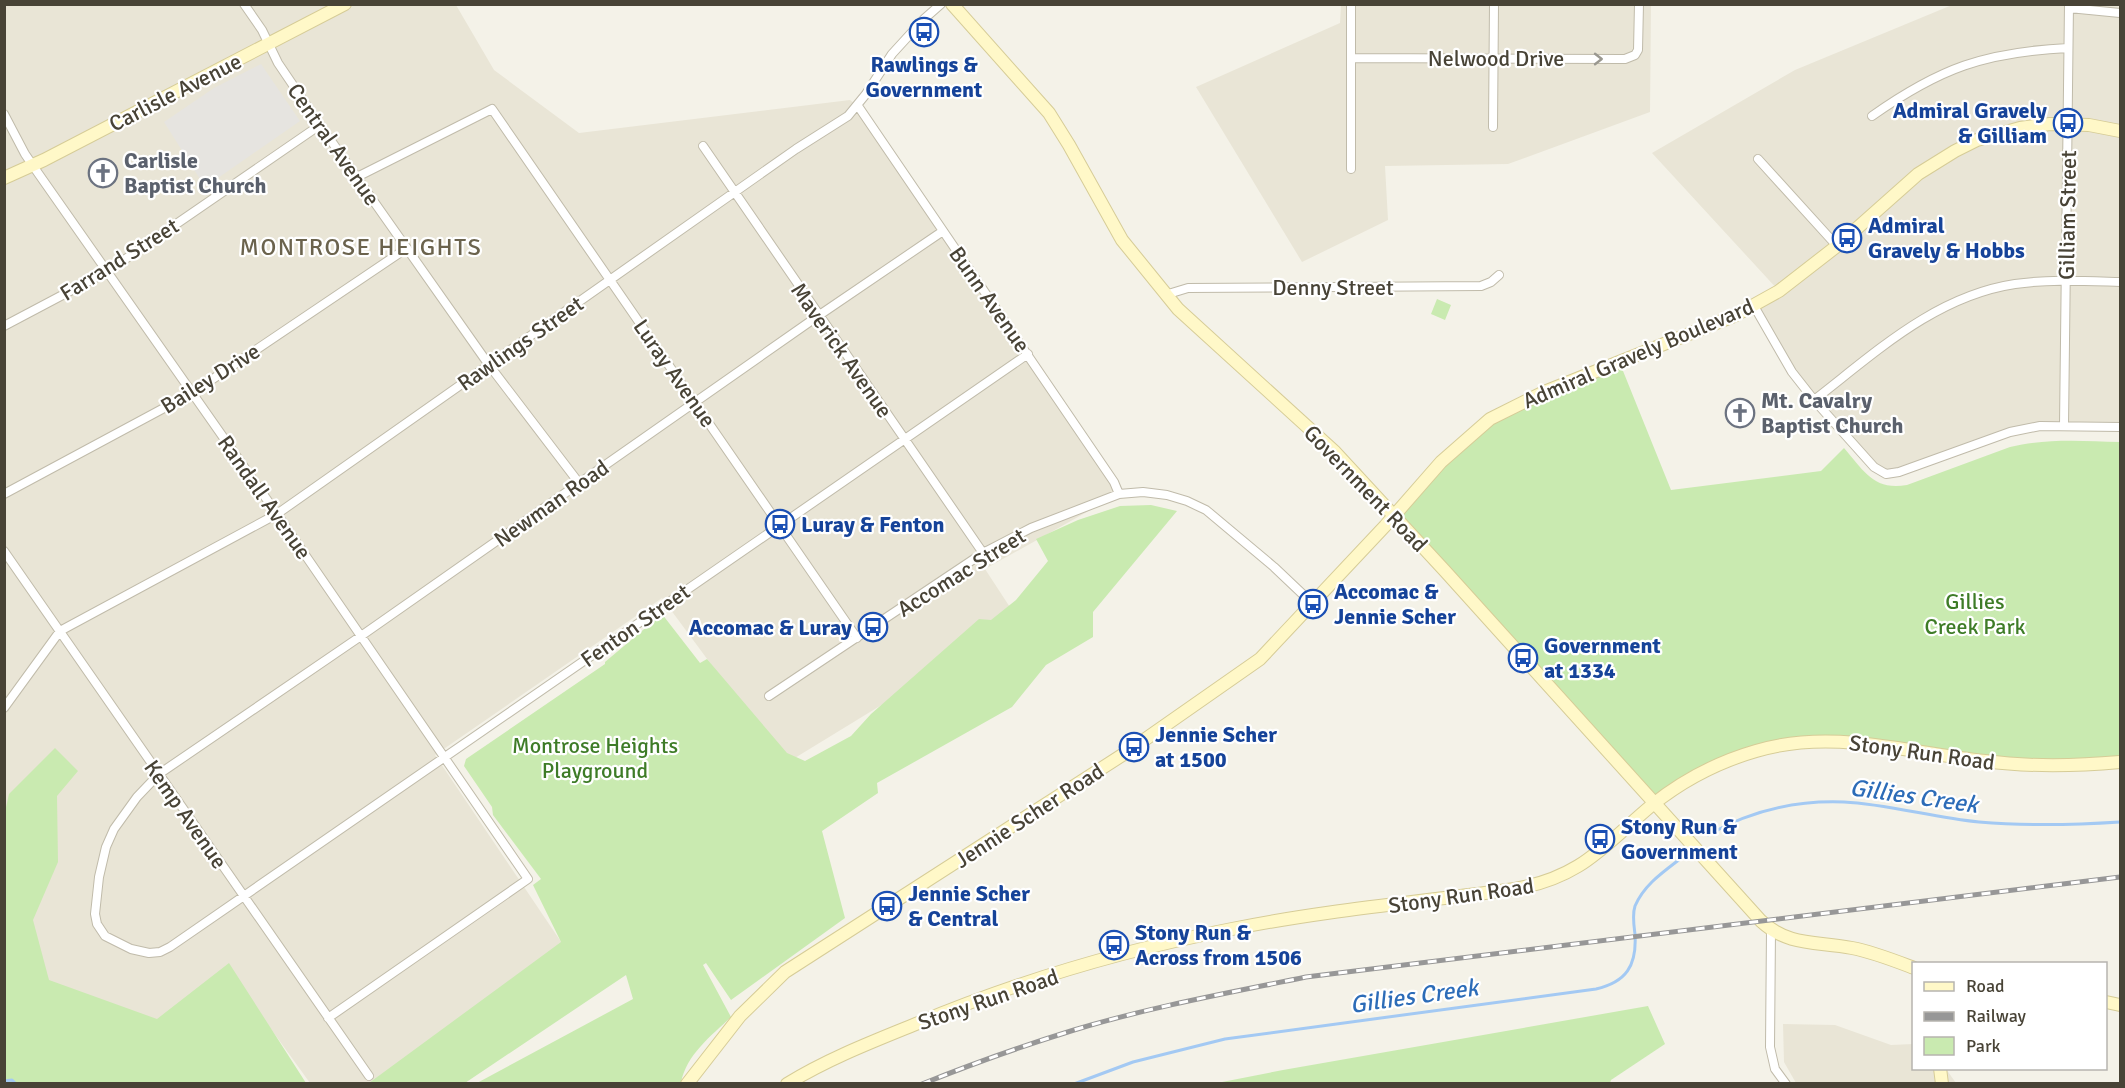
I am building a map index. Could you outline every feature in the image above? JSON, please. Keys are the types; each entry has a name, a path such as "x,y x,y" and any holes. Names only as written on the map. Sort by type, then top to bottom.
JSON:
{"street":[{"name":"Central Avenue","path":"244,4 262,30 278,63 320,125 489,365 579,483"},
{"name":"Carlisle Avenue","path":"4,178 345,4"},
{"name":"Rawlings Street","path":"60,631 277,514 734,193 848,116 858,106 892,54 941,4"},
{"name":"Government Road","path":"952,4 1049,113 1122,240 1165,295 1198,329 1335,452 1754,914 1772,930 1794,941 1859,950 1912,967"},
{"path":"1351,4 1351,169"},
{"path":"1494,4 1494,127"},
{"name":"Nelwood Drive","path":"1351,58 1625,59 1635,55 1638,50 1639,4"},
{"path":"2069,6 2121,13"},
{"name":"Gilliam Street","path":"2064,426 2069,6"},
{"path":"1872,116 1903,94 1957,67 2008,53 2068,48"},
{"name":"Bunn Avenue","path":"858,106 1028,354 1114,482 1119,494"},
{"name":"Luray Avenue","path":"357,177 492,109 857,638"},
{"name":"Randall Avenue","path":"4,114 32,165 446,757 528,879 328,1018"},
{"name":"Admiral Gravely Boulevard","path":"1394,516 1454,449 1490,419 1544,392 1754,306 1795,281 1918,174 1955,151 2002,132 2034,126 2068,123 2121,131"},
{"name":"Farrand Street","path":"4,326 108,271 320,125"},
{"name":"Maverick Avenue","path":"703,146 983,554"},
{"path":"1758,159 1837,246"},
{"name":"Newman Road","path":"96,920 99,876 106,847 114,829 137,797 159,774 943,231"},
{"name":"Bailey Drive","path":"4,494 192,393 407,248"},
{"name":"Denny Street","path":"1165,295 1188,288 1481,286 1491,282 1499,275"},
{"path":"1814,400 1917,322 1974,293 2016,284 2066,281 2121,282"},
{"path":"1754,306 1792,372 1874,467 1886,474 1899,472 2010,432 2040,426 2121,427"},
{"name":"Fenton Street","path":"96,920 100,930 114,942 143,952 160,952 170,947 1028,354"},
{"name":"Accomac Street","path":"768,696 983,554 1030,528 1119,494 1143,492 1167,495 1206,510 1274,567 1312,604"},
{"name":"Jennie Scher Road","path":"689,1082 740,1017 785,972 1134,747 1260,659 1394,516"},
{"name":"Kemp Avenue","path":"4,551 369,1076"},
{"path":"4,708 60,631"},
{"name":"Stony Run Road","path":"787,1083 822,1065 935,1016 1012,988 1166,943 1275,921 1515,889 1550,881 1586,862 1654,804 1692,778 1725,762 1759,750 1812,741 1866,742 1962,758 2016,764 2077,765 2121,762"},
{"path":"1772,930 1770,1047 1775,1069 1786,1083"}],"shaded area":[{"path":"4,5 456,5 494,70 579,133 850,100 858,106 1095,462 1119,494 985,569 1019,621 785,764 662,598 435,755 574,961 405,1083 310,1083 237,982 158,1035 5,974"},
{"path":"1341,5 1651,5 1650,112 1508,164 1385,166 1388,220 1302,262 1196,87 1340,23"},
{"path":"1952,5 2120,5 2120,427 2040,426 1886,474 1814,400 1754,306 1779,291 1652,153 1795,70"},
{"path":"261,64 300,121 205,187 164,122 214,88"},
{"path":"1783,1024 1835,1025 1891,1045 1912,1044 1912,1070 1947,1070 1956,1083 1796,1083 1784,1062"}],"green space":[{"path":"1437,299 1451,305 1445,320 1431,314"},
{"name":"Gillies Creek Park","path":"1619,361 1671,490 1821,471 1844,448 1871,477 1886,485 1896,486 1907,485 2024,444 2065,441 2120,442 2120,762 2077,765 1866,743 1759,750 1654,804 1394,516 1473,433"},
{"name":"Montrose Heights Playground","path":"1151,505 1177,511 1093,612 1093,637 1046,665 1012,707 877,783 878,793 822,831 845,918 731,1000 706,963 703,965 731,1017 694,1055 681,1083 477,1083 633,999 626,975 465,1083 369,1083 561,942 533,885 541,879 493,815 492,807 464,766 466,759 605,664 662,614 700,663 707,659 787,753 805,761 851,736 871,714 979,619 991,620 1016,600 1048,561 1036,539 1078,520 1120,506"},
{"path":"55,748 78,771 57,796 58,862 33,920 49,980 157,1019 229,963 306,1083 5,1083 5,812 9,794"},
{"path":"1648,1006 1665,1044 1611,1080 1610,1083 1217,1083 1283,1070"}],"waterway":[{"name":"Gillies Creek","path":"1708,835 1757,813 1791,805 1826,802 1861,803 1962,820 1997,823 2050,825 2120,822"},
{"name":"Gillies Creek","path":"1074,1084 1133,1062 1225,1039 1606,986 1622,977 1631,964 1635,945 1634,913 1639,898 1654,880 1680,859"},
{"path":"4,1081 12,1080 16,1084"}],"railway":[{"path":"922,1084 1016,1049 1131,1014 1306,977 2120,877"}],"place":[{"name":"Rawlings & Government","path":"924,32"},
{"name":"Admiral Gravely & Gilliam","path":"2068,123"},
{"name":"Carlisle Baptist Church","path":"103,173"},
{"name":"Admiral Gravely & Hobbs","path":"1847,238"},
{"name":"Mt. Cavalry Baptist Church","path":"1740,413"},
{"name":"Luray & Fenton","path":"780,524"},
{"name":"Accomac & Jennie Scher","path":"1313,604"},
{"name":"Accomac & Luray","path":"873,627"},
{"name":"Government at 1334","path":"1523,658"},
{"name":"Jennie Scher at 1500","path":"1134,747"},
{"name":"Stony Run & Government","path":"1600,839"},
{"name":"Jennie Scher & Central","path":"887,906"},
{"name":"Stony Run & Across from 1506","path":"1114,945"}],"district":[{"name":"MONTROSE HEIGHTS","path":"361,247"}]}
